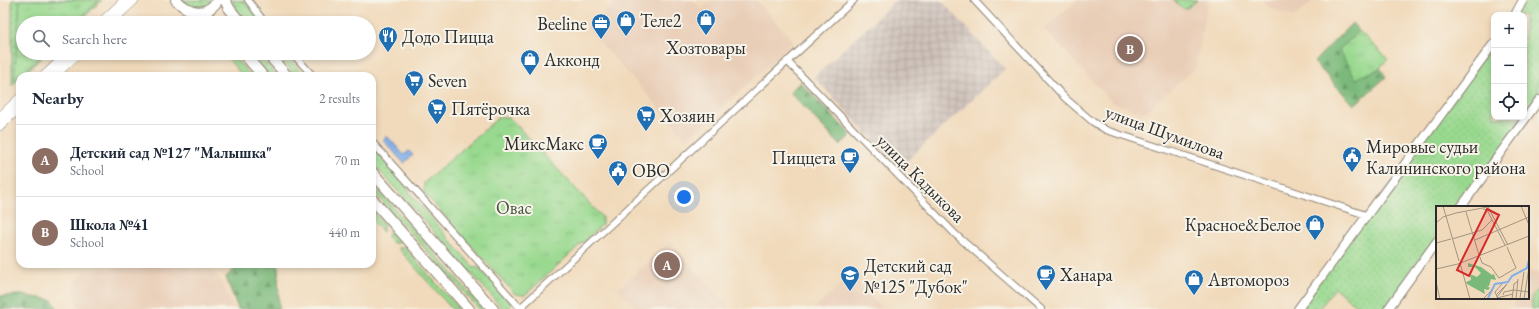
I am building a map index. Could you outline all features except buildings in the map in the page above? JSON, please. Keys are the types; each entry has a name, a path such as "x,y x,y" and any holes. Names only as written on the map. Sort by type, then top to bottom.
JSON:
{"main road":[{"path":"108,16 125,0"},
{"path":"117,16 134,0"},
{"path":"176,0 187,10 206,16"},
{"path":"196,12 208,9 218,0"},
{"path":"225,0 235,16"},
{"path":"48,72 61,60"},
{"path":"58,72 71,60"},
{"path":"249,60 260,72"},
{"path":"273,60 284,72"},
{"path":"0,117 16,106"},
{"path":"0,126 16,106"},
{"path":"376,177 493,309"},
{"path":"376,204 469,309"}],"street":[{"path":"248,0 260,16"},
{"path":"376,147 520,309 786,61 854,0"},
{"name":"улица Шумилова","path":"974,0 1065,98 1093,122 1106,130 1366,215"},
{"path":"1517,12 1523,0"},
{"path":"1298,309 1491,47"},
{"path":"298,60 309,72"},
{"name":"улица Кадыкова","path":"786,61 955,234 1041,309"},
{"path":"1462,206 1539,100"},
{"path":"1388,309 1436,242"}],"shaded area":[{"path":"619,0 693,0 702,9 712,0 756,0 794,42 687,139 587,28"},
{"path":"896,0 941,0 1005,69 899,168 814,77"},
{"path":"1077,0 1208,0 1195,69 1143,113 1113,103 1044,29"},
{"path":"1262,0 1315,0 1294,17 1271,9"},
{"path":"670,242 728,307 726,309 637,309 618,289"},
{"path":"116,268 210,268 221,281 234,309 82,309 76,303 75,282 87,271"},
{"path":"1529,271 1539,274 1539,309 1513,309 1515,299 1529,299"},
{"name":"Детский сад №125 \"Дубок\"","path":"851,275 882,309 814,309"}],"green space":[{"path":"12,0 102,0 85,16 16,16 16,60 39,60 26,72 16,72 16,82 12,86"},
{"path":"20,0 99,0 82,16 19,16"},
{"path":"181,0 213,0 206,5 197,8"},
{"path":"232,0 244,1 257,16 243,16 237,10"},
{"path":"1173,0 1197,0 1186,9 1180,7"},
{"path":"1523,0 1539,0 1539,97 1527,114 1527,12 1517,12"},
{"path":"1352,23 1359,31 1340,50 1356,79 1380,68 1386,77 1354,105 1314,62"},
{"path":"1359,31 1388,59 1380,68 1356,79 1339,50"},
{"path":"1491,47 1491,120 1523,120 1462,206 1436,206 1436,241 1388,309 1361,309 1335,288 1319,309 1298,309"},
{"path":"16,54 16,60 36,60 24,72 16,72 16,79 14,81"},
{"path":"229,60 236,60 247,72 240,72"},
{"path":"255,60 263,60 274,72 266,72"},
{"path":"282,60 290,60 301,72 293,72"},
{"path":"800,82 851,135 840,145 790,92"},
{"name":"Овас","path":"499,117 509,117 602,217 602,225 525,295 515,294 424,193 424,183"},
{"path":"376,151 409,188 409,192 474,268 479,267 511,303 511,306 508,309 503,309 376,166"},
{"path":"376,188 484,309 479,309 376,194"},
{"path":"376,216 383,224 383,232 376,224"},
{"path":"389,231 399,241 399,243 393,243 387,237"},
{"path":"404,247 459,309 452,309 398,248"},
{"path":"236,268 278,268 279,309 238,309 226,277"},
{"path":"1539,289 1539,309 1532,309 1532,296"},
{"path":"21,295 52,300 58,309 0,309 0,296"}],"water":[{"path":"387,136 404,155 409,151 413,155 404,163 383,140"}],"place":[{"name":"Хозтовары","path":"706,36"},
{"name":"Теле2","path":"626,37"},
{"name":"Beeline","path":"601,40"},
{"name":"Школа №41","path":"1130,49"},
{"name":"Додо Пицца","path":"388,53"},
{"name":"Акконд","path":"530,76"},
{"name":"Seven","path":"414,97"},
{"name":"Пятёрочка","path":"437,125"},
{"name":"Хозяин","path":"646,132"},
{"name":"МиксМакс","path":"598,160"},
{"name":"Мировые судьи Калининского района","path":"1352,173"},
{"name":"Пиццета","path":"850,174"},
{"name":"ОВО","path":"618,187"},
{"name":"Красное&Белое","path":"1315,241"},
{"name":"Детский сад №127 \"Малышка\"","path":"667,265"},
{"name":"Ханара","path":"1046,291"},
{"name":"Детский сад №125 \"Дубок\"","path":"850,292"},
{"name":"Автомороз","path":"1194,296"}]}
